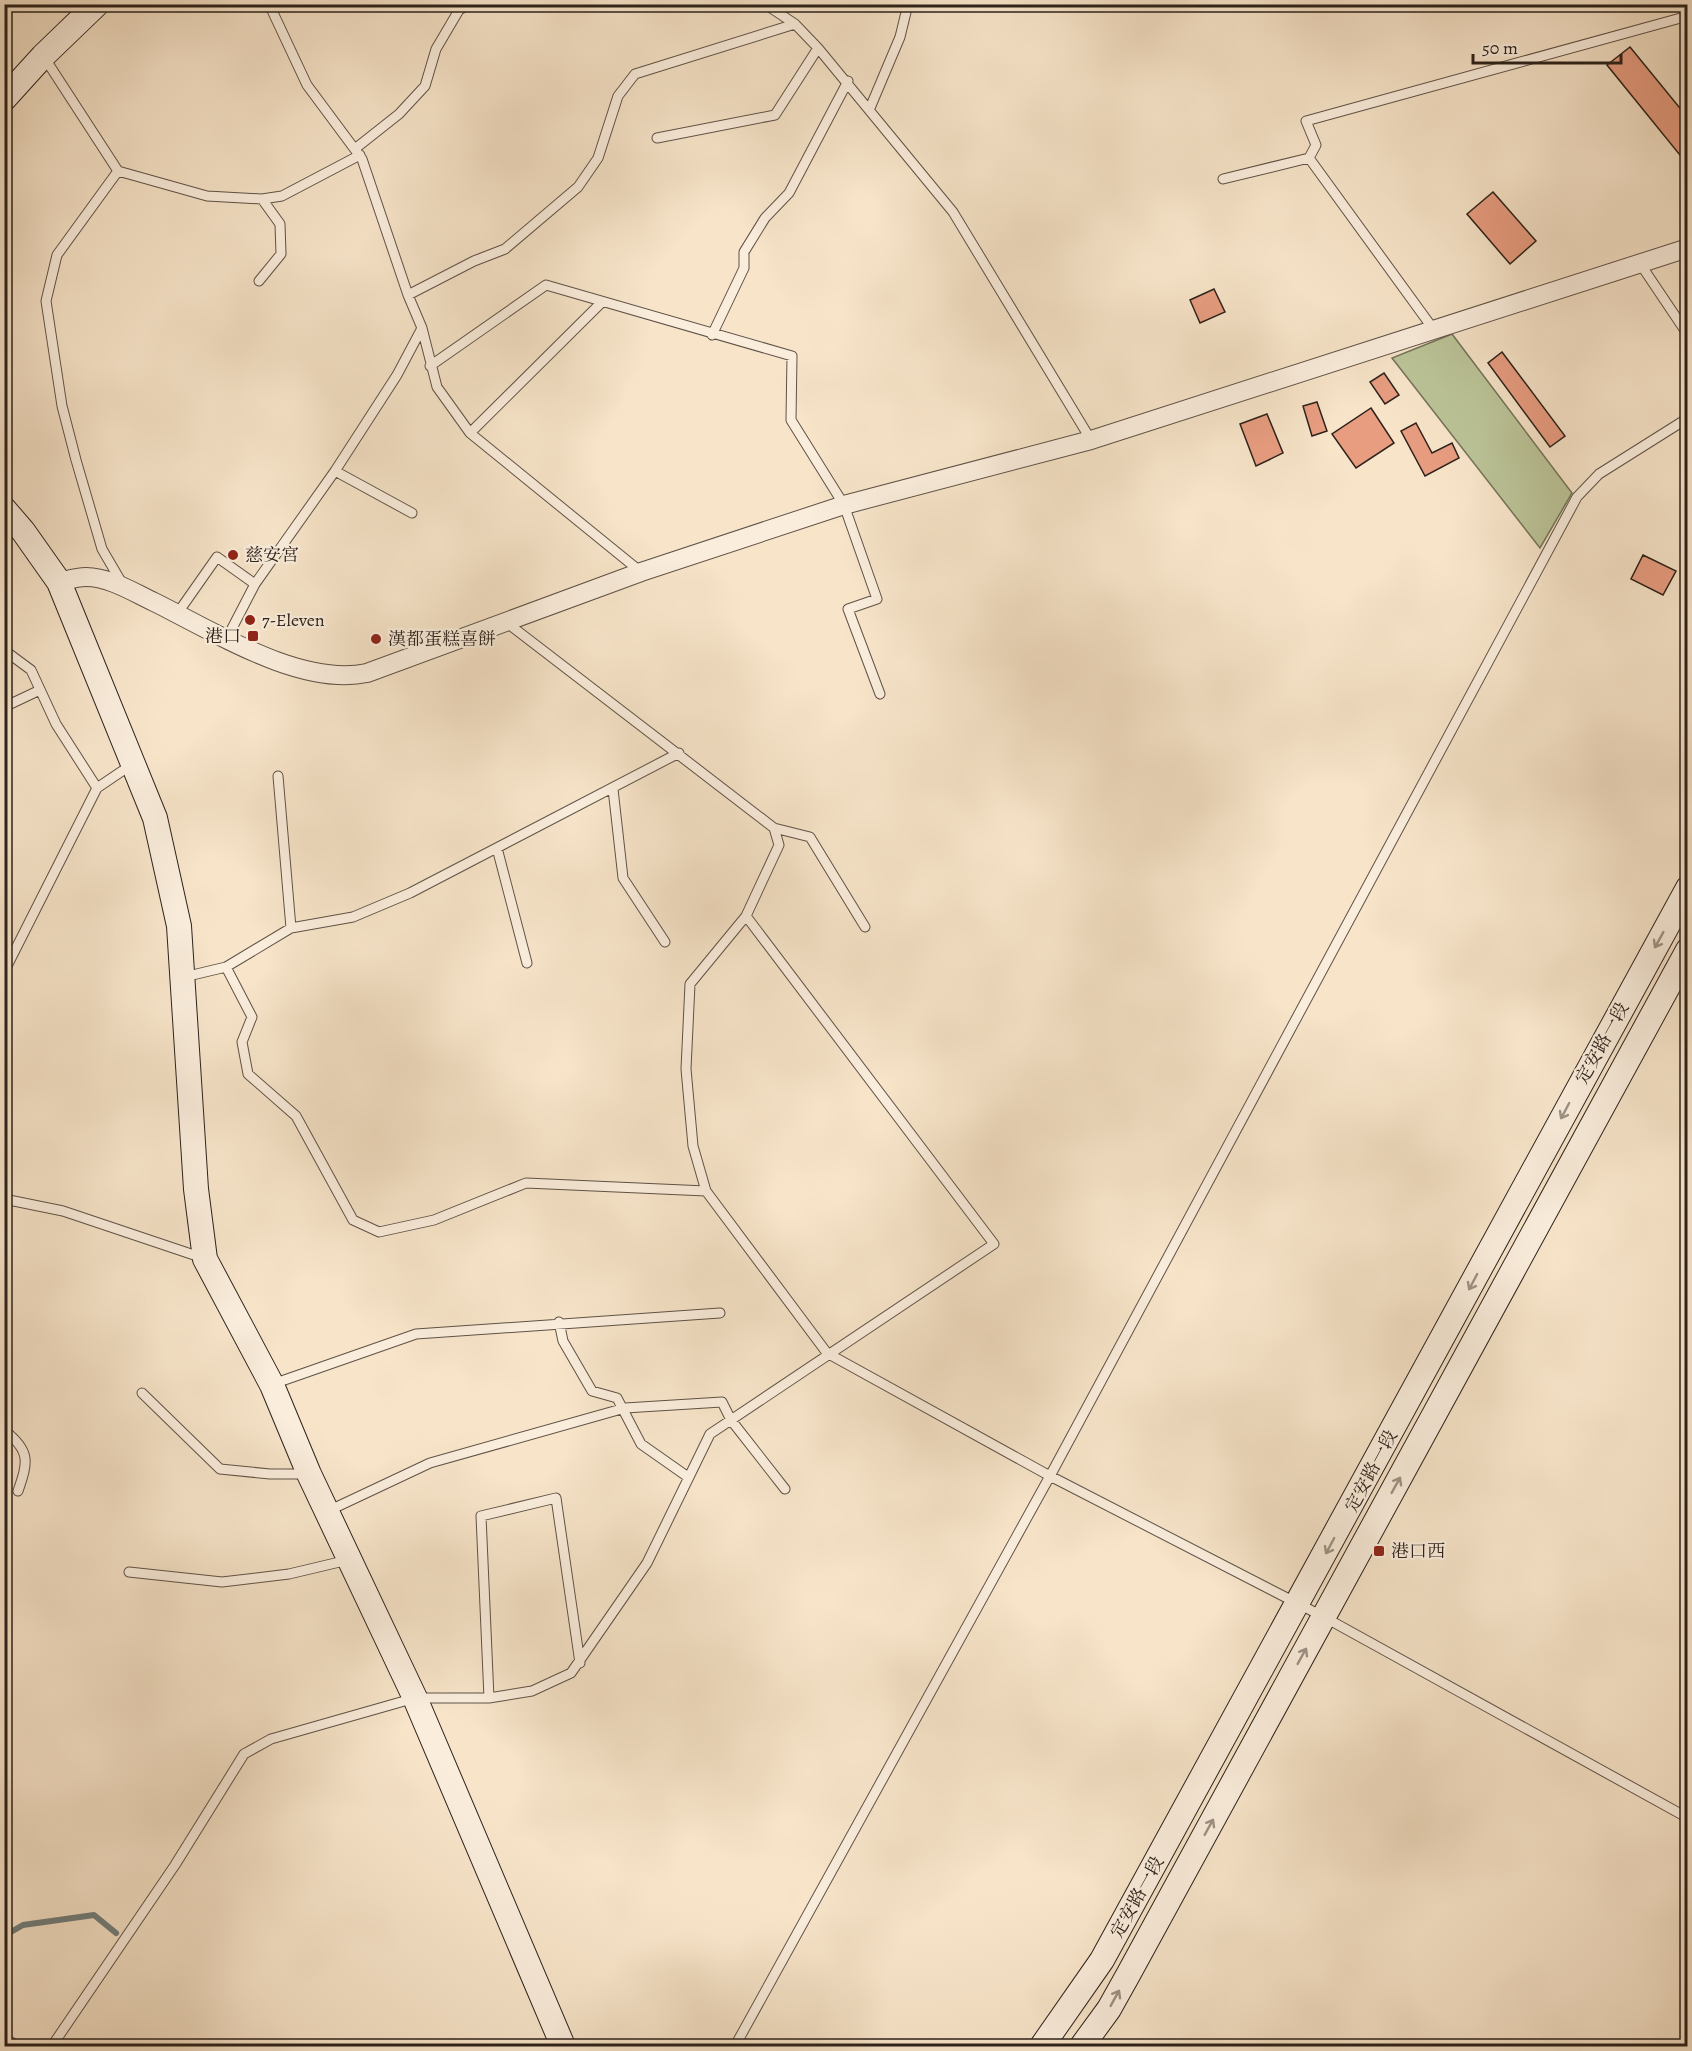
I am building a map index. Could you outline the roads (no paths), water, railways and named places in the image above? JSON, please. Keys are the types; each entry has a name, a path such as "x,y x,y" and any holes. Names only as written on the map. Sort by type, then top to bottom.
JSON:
{"main road":[{"path":"4,99 43,56 97,4"},
{"path":"4,509 14,528 59,582 155,818 179,926 196,1188 206,1259 272,1385 348,1560 415,1698 563,2046"},
{"name":"定安路一段","path":"1042,2046 1102,1960 1299,1604 1688,888"},
{"name":"定安路一段","path":"1082,2046 1114,2001 1688,950"}],"street":[{"path":"59,582 88,577 124,587 227,638 313,672 348,676 367,673 641,572 844,505 1091,440 1688,248"}],"lane":[{"path":"269,4 307,85 358,151 408,295 422,328 437,387 470,434 641,572"},
{"path":"43,56 118,171 207,196 262,199 282,196 358,151 399,114 425,86 436,49 459,10 469,4"},
{"path":"538,4 547,4"},
{"path":"870,108 900,37 908,4"},
{"path":"774,6 819,48 848,81 953,212 1091,440"},
{"path":"1224,179 1309,158 1316,145 1306,122 1688,16"},
{"path":"408,295 474,261 505,249 578,187 598,158 618,96 635,74 795,24"},
{"path":"657,138 775,115 819,48"},
{"path":"712,335 744,268 744,252 765,218 789,193 848,81"},
{"path":"1309,158 1434,330"},
{"path":"118,171 57,255 46,301 62,406 76,460 102,549 124,587"},
{"path":"259,281 281,254 280,224 262,199"},
{"path":"1640,262 1688,335"},
{"path":"430,366 546,285 712,335 792,356 791,420 844,505 877,599 848,609 880,694"},
{"path":"470,434 602,303"},
{"path":"227,638 255,584 335,471 396,375 422,328"},
{"path":"735,2046 1050,1476 1577,497 1599,474 1688,418"},
{"path":"335,471 412,513"},
{"path":"177,614 217,556 255,584"},
{"path":"506,621 774,828 810,837 865,927"},
{"path":"4,650 31,670 56,724 97,788"},
{"path":"4,707 40,690"},
{"path":"181,977 226,967 291,928 353,917 410,894 679,753"},
{"path":"4,972 7,960 97,788 134,763"},
{"path":"278,776 291,928"},
{"path":"613,789 624,878 665,942"},
{"path":"774,828 779,845 746,916 690,984 686,1069 693,1146 706,1191 826,1353 1050,1476 1324,1617 1688,1818"},
{"path":"497,848 527,963"},
{"path":"52,2046 175,1865 244,1754 271,1739 415,1698 489,1698 532,1691 571,1673 647,1563 710,1434 826,1353 994,1244 746,916"},
{"path":"226,967 252,1017 242,1042 248,1074 296,1116 353,1220 370,1228 379,1232 434,1220 526,1183 706,1191"},
{"path":"4,1199 63,1211 206,1259"},
{"path":"272,1385 416,1334 559,1322 720,1313"},
{"path":"559,1322 563,1341 592,1391 617,1398 625,1408 641,1444 688,1477"},
{"path":"142,1393 220,1469 270,1474 309,1474"},
{"path":"327,1511 429,1463 625,1408 722,1402 731,1420 785,1489"},
{"path":"4,1430 16,1440 26,1455 26,1467 18,1491"},
{"path":"489,1698 481,1516 556,1497 580,1663"},
{"path":"129,1572 222,1582 289,1574 348,1560"},
{"path":"4,2038 18,2046"}],"waterway":[{"path":"4,1936 23,1925 94,1915 116,1933"}],"place":[{"name":"慈安宮","path":"233,555"},
{"name":"7-Eleven","path":"250,620"},
{"name":"港口","path":"253,636"},
{"name":"漢都蛋糕喜餅","path":"376,639"},
{"name":"港口西","path":"1379,1551"}]}
